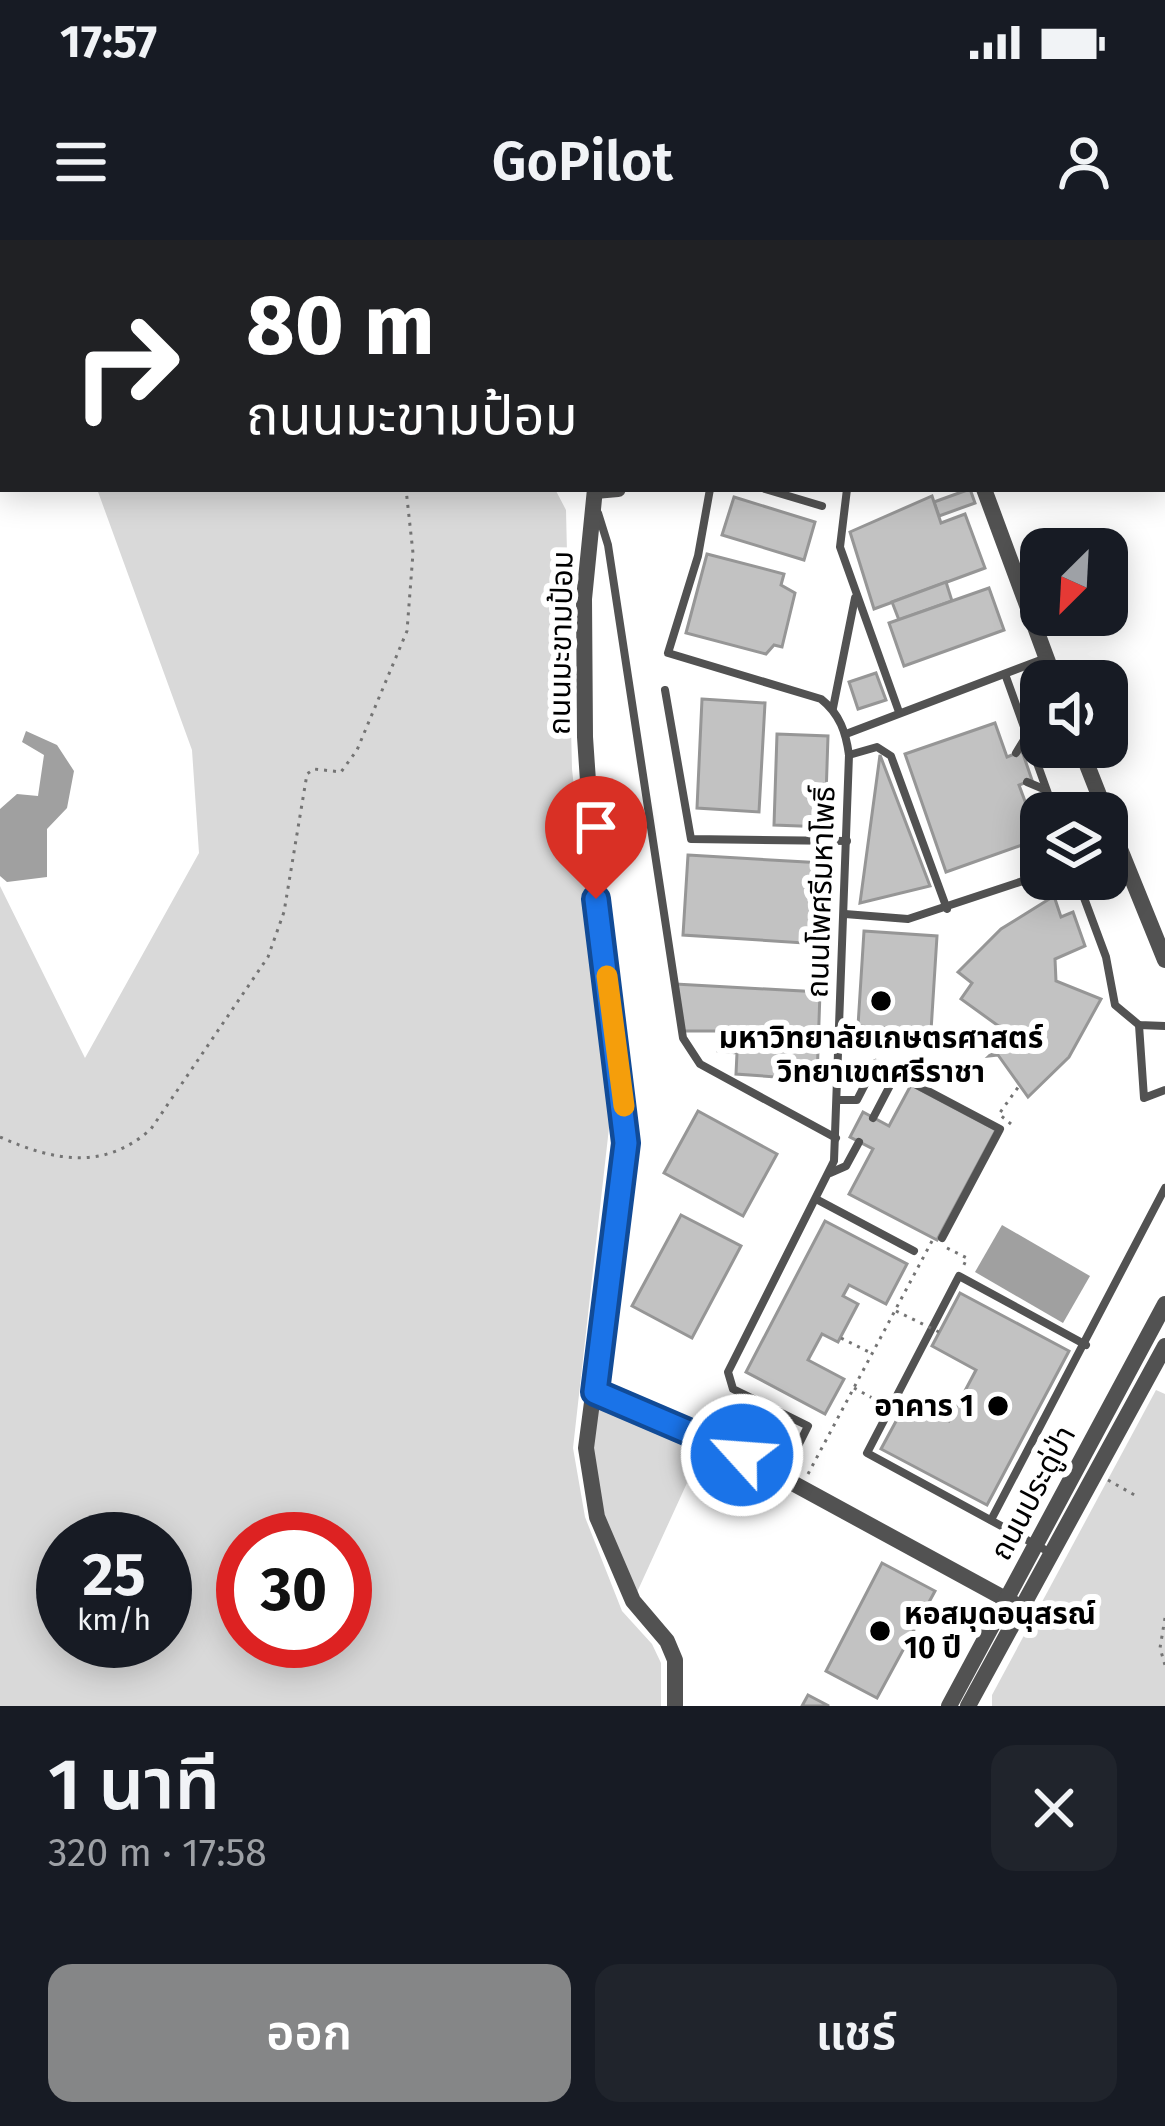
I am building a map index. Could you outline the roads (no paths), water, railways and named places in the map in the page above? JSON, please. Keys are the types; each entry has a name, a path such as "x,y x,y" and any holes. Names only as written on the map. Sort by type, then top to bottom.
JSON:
{"street":[{"path":"985,492 1046,658"},
{"name":"ถนนมะขามป้อม","path":"594,494 584,599 585,737 596,899 626,1119 586,1448 597,1517 633,1601 667,1641 675,1660 675,1706"},
{"path":"1128,882 1165,960"},
{"name":"ถนนประดู่ป่า","path":"968,1706 1165,1304"},
{"name":"ถนนประดู่ป่า","path":"1043,1549 1158,1376 1165,1346"},
{"path":"595,1392 708,1437 1014,1604"},
{"name":"ถนนประดู่ป่า","path":"949,1706 1014,1604"}],"lane":[{"path":"709,492 698,556 669,654 821,699 833,708 855,598"},
{"path":"775,492 822,506"},
{"path":"847,492 841,547 855,598 899,712"},
{"path":"594,494 608,545 683,1038 700,1064 836,1138"},
{"path":"846,734 1046,658"},
{"path":"1005,674 1020,716"},
{"path":"665,690 691,838 847,841"},
{"name":"ถนนโพศรีมหาโพธิ์","path":"783,1478 808,1426 733,1389 728,1372 830,1173 836,1138 849,755 846,734 833,708"},
{"path":"1016,753 1020,746"},
{"path":"849,755 877,747 890,756 947,909"},
{"path":"1039,768 1047,791"},
{"path":"1027,782 1047,791"},
{"path":"845,914 908,920 1020,883"},
{"path":"1085,900 1106,957 1115,1004 1139,1024 1165,1026"},
{"path":"1139,1024 1144,1098 1165,1090"},
{"path":"837,1100 856,1100 876,1063 1000,1129 944,1242"},
{"path":"873,1118 896,1074"},
{"path":"830,1173 846,1166 859,1142"},
{"path":"991,1520 1165,1189"},
{"path":"816,1199 914,1251"},
{"path":"1043,1549 867,1453 959,1276 1086,1345"}],"place":[{"name":"มหาวิทยาลัยเกษตรศาสตร์ วิทยาเขตศรีราชา","path":"881,1001"},
{"name":"อาคาร 1","path":"998,1406"},
{"name":"หอสมุดอนุสรณ์ 10 ปี","path":"880,1631"}]}
